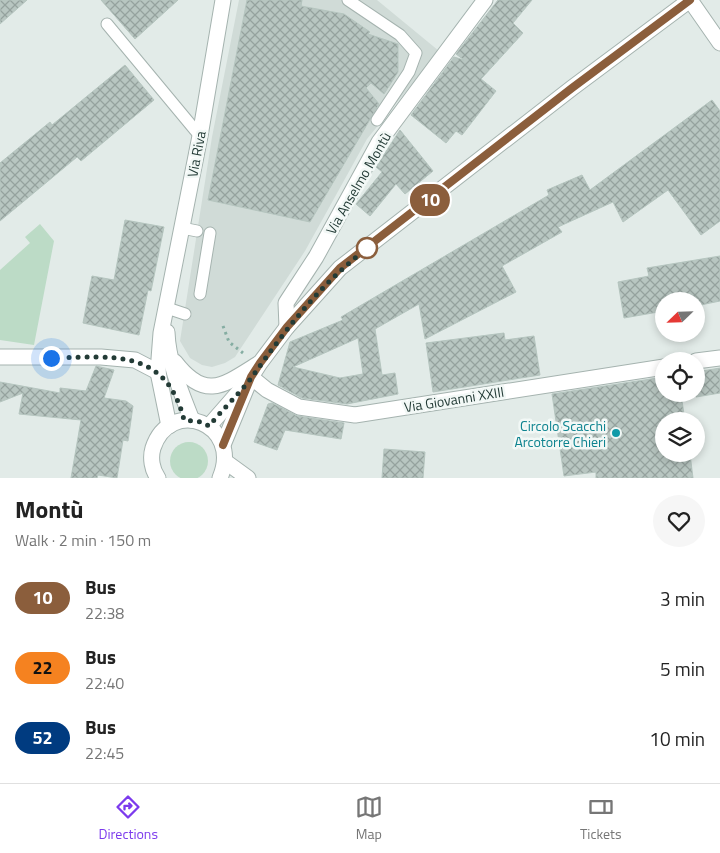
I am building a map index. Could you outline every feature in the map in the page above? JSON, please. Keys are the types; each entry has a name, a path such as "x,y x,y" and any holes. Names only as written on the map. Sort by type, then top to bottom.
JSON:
{"street":[{"name":"Via Riva","path":"169,426 158,372 161,333 189,229 200,136 223,0"},
{"name":"Via Anselmo Montù","path":"287,327 286,303 316,257 385,133 485,0"},
{"path":"209,426 251,377 287,327 340,268 572,88 690,0 720,43"},
{"name":"Via Riva","path":"167,308 168,343 188,420"},
{"path":"0,357 135,360 158,372 169,385 188,420"},
{"path":"171,358 186,377 200,386 215,386 231,381 260,363"},
{"path":"705,360 720,358"},
{"name":"Via Giovanni XXIII","path":"251,377 267,390 299,406 355,415 655,368"},
{"path":"223,445 251,377"},
{"path":"155,476 151,455 156,438 169,426 188,420 209,426 220,436 226,462 220,478"},
{"path":"226,462 248,478"}],"lane":[{"path":"348,0 400,35 416,53 408,72 375,117 385,133"},
{"path":"107,24 200,136"},
{"path":"200,294 210,233"},
{"path":"167,308 185,314"}],"path":[{"path":"223,326 229,342 244,354"}],"shaded area":[{"path":"239,0 377,0 439,51 367,139 305,251 235,357 225,363 212,367 202,365 190,358 180,341 212,137"}],"green space":[{"path":"40,224 54,241 34,345 0,340 0,270 30,243 25,237"},
{"path":"189,442 196,444 206,454 208,461 206,468 196,478 182,478 172,468 170,461 172,454 182,444"}],"building":[{"path":"0,0 27,0 0,24"},
{"path":"101,0 178,0 135,39"},
{"path":"247,0 302,0 301,6 344,14 370,32 368,34 398,44 398,72 384,94 371,83 366,88 379,104 310,222 208,200"},
{"path":"498,0 532,0 513,23 523,33 481,79 496,91 462,135 456,131 446,143 411,115 454,57 464,60 456,54"},
{"path":"125,65 154,100 81,161 77,157 0,221 0,163 50,122 52,125"},
{"path":"712,100 720,111 720,221 701,235 668,190 623,222 613,202 558,227 562,232 502,266 516,292 425,339 419,304 375,329 382,375 395,373 398,394 347,404 302,398 278,385 290,342 343,320 341,317 549,195 547,190 582,175 590,190","holes":["358,338 363,374 340,378 293,367"]},
{"path":"400,130 433,171 405,194 396,184 370,216 356,204 382,172 376,167"},
{"path":"125,220 164,227 151,291 148,290 139,335 83,323 92,276 114,280"},
{"path":"720,256 720,301 705,304 705,292 655,292 655,313 624,318 618,282 649,276 647,268"},
{"path":"504,333 505,340 534,336 540,375 433,392 426,343"},
{"path":"96,366 114,370 104,398 126,401 133,406 128,441 123,440 117,478 98,475 97,478 71,478 81,420 19,414 23,393 0,402 0,382 60,393 60,388 86,391"},
{"path":"720,368 720,393 705,396 705,370"},
{"path":"655,378 655,402 682,402 684,412 655,412 655,462 691,462 693,478 596,478 596,472 564,476 552,394"},
{"path":"272,403 297,416 344,423 341,439 285,430 277,450 254,442 268,404"},
{"path":"384,449 425,452 423,478 382,478"}],"bus line":[{"name":"10","path":"223,445 251,377 260,363 287,327 340,268 397,226 572,88 690,0"}],"place":[{"name":"Circolo Scacchi Arcotorre Chieri","path":"616,433"}],"route":[{"path":"51,358 101,357 135,360 158,372 169,385 181,409 184,420 201,422 209,426 251,377 287,327 340,268 369,247 367,248"}]}
